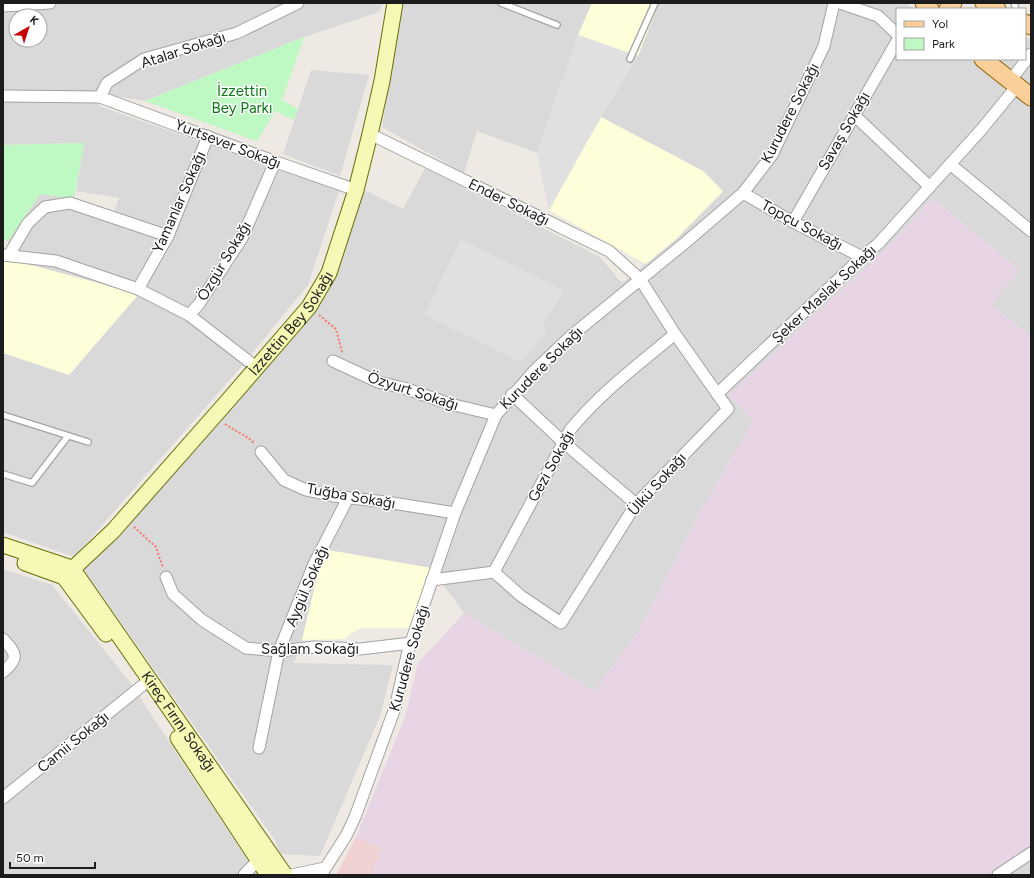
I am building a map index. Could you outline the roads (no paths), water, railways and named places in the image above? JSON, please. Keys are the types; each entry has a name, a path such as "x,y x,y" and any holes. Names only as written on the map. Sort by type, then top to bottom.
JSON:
{"main road":[{"name":"İzzettin Bey Sokağı","path":"68,572 125,518 309,307 329,273 356,190 370,134 382,81 395,3"},
{"path":"984,3 995,8"},
{"path":"984,60 1031,97"},
{"path":"3,545 68,572"},
{"path":"3,555 68,572"},
{"name":"Kireç Fırını Sokağı","path":"68,572 268,875"},
{"name":"Kireç Fırını Sokağı","path":"68,572 285,875"}],"street":[{"path":"3,6 50,3"},
{"name":"Atalar Sokağı","path":"100,97 107,83 144,59 237,32 298,3"},
{"name":"Kurudere Sokağı","path":"323,873 346,836 366,788 395,708 410,644 455,513 496,415 512,394 534,371 580,328 743,193 772,155 824,46 834,3"},
{"path":"840,3 878,16 896,33"},
{"name":"Savaş Sokağı","path":"793,222 896,43"},
{"name":"Şeker Maslak Sokağı","path":"717,394 862,257 878,244 950,164 1014,84 1031,54"},
{"path":"3,96 100,97"},
{"name":"Yurtsever Sokağı","path":"100,97 275,162 356,190"},
{"path":"854,115 930,187"},
{"name":"Ender Sokağı","path":"370,134 609,251 640,279"},
{"name":"Yamanlar Sokağı","path":"138,289 168,236 208,136"},
{"name":"Özgür Sokağı","path":"189,315 242,238 275,162"},
{"path":"950,164 1031,231"},
{"name":"Topçu Sokağı","path":"743,193 793,222 862,257"},
{"path":"168,236 70,203 45,207 28,223 6,255 56,261 138,289 189,315 256,367"},
{"path":"640,279 717,394"},
{"name":"Gezi Sokağı","path":"494,572 562,441 580,417 619,381 676,334"},
{"name":"Özyurt Sokağı","path":"333,361 378,382 404,388 450,404 496,415"},
{"path":"512,394 562,441 636,504"},
{"name":"Ülkü Sokağı","path":"494,572 521,596 561,623 636,504 728,409 717,394"},
{"name":"Tuğba Sokağı","path":"261,452 284,480 306,490 348,498 455,513"},
{"name":"Aygül Sokağı","path":"258,748 279,651 314,564 348,498"},
{"path":"432,580 494,572"},
{"name":"Sağlam Sokağı","path":"166,577 173,594 202,620 246,648 279,651 315,647 360,649 410,644"},
{"path":"3,639 14,651 15,659 12,665 3,672"},
{"name":"Camii Sokağı","path":"3,798 143,685"},
{"path":"1007,873 1031,853"},
{"path":"244,875 258,860"},
{"path":"291,875 323,873"}],"lane":[{"path":"501,3 557,25"},
{"path":"630,59 655,3"},
{"path":"3,415 88,442"},
{"path":"3,474 32,483 68,436"}],"park label":[{"name":"İzzettin Bey Parkı","path":"242,100"}]}
